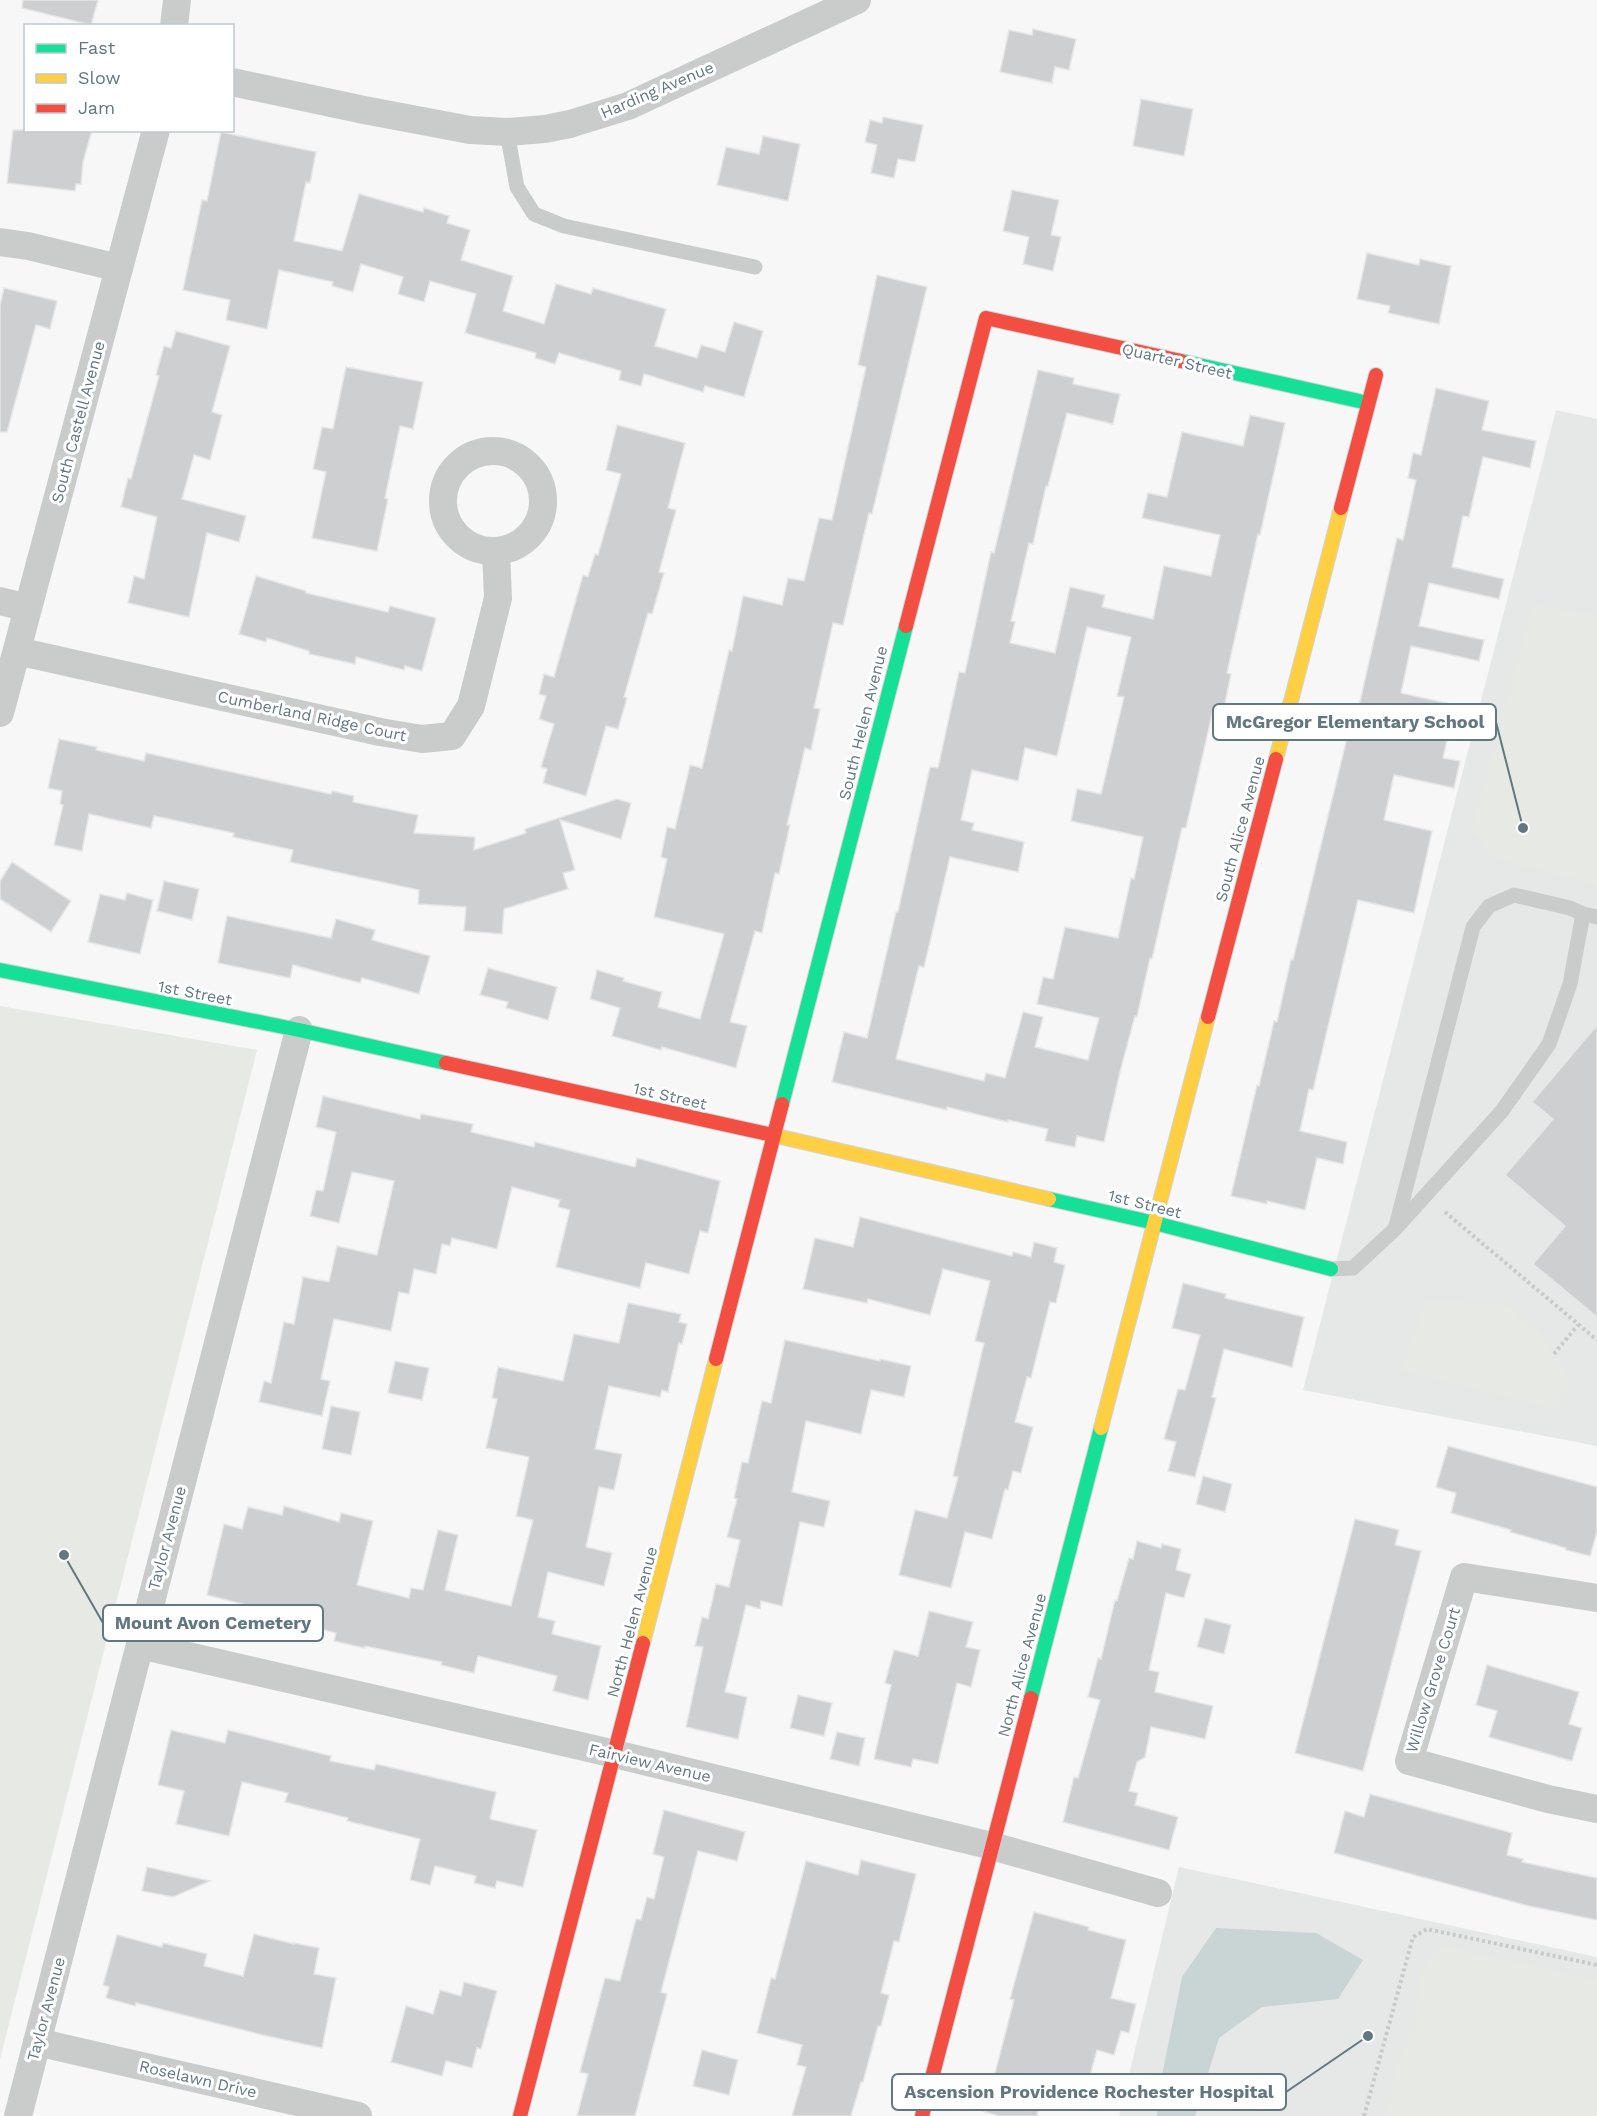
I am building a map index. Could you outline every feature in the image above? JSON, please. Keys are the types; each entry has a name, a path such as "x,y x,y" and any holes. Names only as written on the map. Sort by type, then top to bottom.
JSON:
{"street":[{"path":"174,24 177,0"},
{"name":"Harding Avenue","path":"234,82 470,130 507,132 545,129 570,124 628,106 857,0"},
{"name":"South Castell Avenue","path":"0,713 155,132"},
{"path":"0,242 28,246 119,268"},
{"name":"Quarter Street","path":"986,318 1368,403"},
{"name":"South Helen Avenue","path":"775,1136 986,318"},
{"name":"South Alice Avenue","path":"1155,1223 1376,375"},
{"name":"Cumberland Ridge Court","path":"17,651 380,732 422,739 452,736 471,706 498,598 496,550"},
{"path":"0,601 28,608"},
{"name":"1st Street","path":"0,970 299,1030 775,1136 1155,1223 1330,1269"},
{"name":"Taylor Avenue","path":"18,2116 299,1030"},
{"name":"North Helen Avenue","path":"520,2116 775,1136"},
{"name":"North Alice Avenue","path":"922,2116 1155,1223"},
{"name":"Willow Grove Court","path":"1597,1598 1464,1577 1409,1761 1548,1799 1597,1809"},
{"name":"Fairview Avenue","path":"140,1645 615,1754 992,1846 1158,1893"},
{"name":"Roselawn Drive","path":"37,2042 358,2116"}],"lane":[{"path":"507,132 517,187 534,214 564,226 755,267"},
{"path":"1330,1269 1353,1268 1395,1229 1502,1112 1549,1044 1590,916 1570,908 1514,895 1489,906 1473,927 1395,1229"}],"path":[{"path":"1445,1212 1597,1340"},
{"path":"1554,1354 1578,1324"},
{"path":"1364,2116 1413,1937 1427,1929 1597,1965"}],"shaded area":[{"path":"1556,410 1597,419 1597,1446 1303,1390"},
{"path":"1533,604 1597,616 1597,885 1492,857 1471,829"},
{"path":"0,1006 257,1050 0,2059"},
{"path":"1425,1302 1504,1303 1544,1337 1569,1378 1558,1410 1401,1370"},
{"path":"1179,1867 1597,1957 1597,2116 1119,2116"},
{"path":"1216,1928 1316,1933 1363,1960 1338,1999 1262,2007 1219,2038 1195,2116 1157,2116 1158,2095 1182,1977"},
{"path":"1438,1945 1597,1980 1597,2116 1386,2116 1398,2058 1417,2019 1420,1972"}],"building":[{"path":"23,0 98,0 91,24 22,8"},
{"path":"1033,29 1076,39 1069,70 1055,67 1052,83 1000,72 1009,30 1032,35"},
{"path":"1141,99 1193,109 1184,156 1133,146"},
{"path":"883,117 923,125 915,162 898,159 894,178 871,173 877,145 865,142 870,120 882,123"},
{"path":"13,130 91,132 83,162 81,184 76,184 75,191 7,183"},
{"path":"221,132 316,152 310,183 306,182 294,241 342,251 359,194 423,212 424,208 449,216 447,223 470,230 461,260 513,276 503,311 544,324 556,284 591,294 593,288 666,309 655,346 697,358 701,345 725,352 734,322 763,331 744,397 705,386 703,392 644,374 641,386 619,380 621,371 559,353 555,364 535,358 536,353 465,333 476,294 430,281 424,302 398,294 403,277 361,264 353,292 332,286 333,282 279,270 267,329 226,320 230,300 183,290 202,200 207,201"},
{"path":"763,136 800,144 788,201 717,185 726,147 759,154"},
{"path":"1012,190 1059,200 1051,235 1061,237 1053,271 1023,264 1029,237 1003,231"},
{"path":"1367,253 1419,265 1420,259 1451,266 1439,324 1388,313 1390,306 1357,299"},
{"path":"877,275 927,287 843,625 833,623 814,708 820,709 811,750 805,748 787,825 790,825 779,874 775,873 762,933 755,931 730,1022 747,1026 736,1068 662,1047 661,1050 612,1036 620,1008 590,999 597,970 624,978 623,981 662,992 658,1007 700,1019 724,934 654,917 667,859 661,857 667,827 675,829 690,765 702,768 729,650 732,651 743,596 782,605 788,578 804,581 819,518 832,520 866,367 858,365"},
{"path":"4,288 57,301 50,329 36,325 7,432 0,432 0,305"},
{"path":"176,331 230,346 212,412 222,415 210,460 194,455 182,499 246,516 239,542 207,533 189,617 128,603 134,576 144,579 157,517 121,507 128,478 131,479 159,376 156,375 164,346 171,348"},
{"path":"346,367 423,382 413,429 400,426 377,551 312,538 326,472 313,469 322,427 333,429"},
{"path":"1038,370 1074,378 1073,384 1120,394 1113,424 1067,413 1048,486 1046,486 1033,544 1029,543 1011,621 1015,622 1010,643 1055,653 1070,587 1105,595 1102,607 1153,619 1164,566 1211,576 1220,535 1142,518 1148,493 1167,497 1182,432 1243,446 1250,415 1285,423 1227,673 1231,674 1224,708 1214,706 1186,828 1182,828 1152,959 1150,958 1137,1017 1135,1016 1120,1072 1104,1142 1077,1136 1075,1147 1045,1141 1048,1129 947,1107 947,1110 832,1082 844,1032 867,1038 930,767 938,768 959,672 965,673 991,552 994,553","holes":["1087,627 1131,637 1117,696 1124,697 1101,794 1077,789 1071,821 1143,837 1134,879 1131,878 1118,938 1065,927 1053,979 1043,977 1037,1004 1099,1018 1088,1060 1035,1047 1043,1017 1023,1012 1005,1078 986,1073 984,1081 896,1059 919,966 924,967 950,857 1018,872 1024,842 972,830 974,823 961,820 972,770 1018,781 1025,748 1057,756"]},
{"path":"1436,388 1489,401 1482,430 1536,441 1530,468 1483,457 1469,517 1463,516 1452,567 1504,579 1499,599 1429,583 1419,626 1484,640 1479,661 1411,646 1401,693 1455,705 1443,758 1460,761 1454,788 1394,775 1384,820 1432,831 1414,913 1358,900 1313,1090 1309,1089 1300,1131 1347,1142 1343,1164 1317,1158 1305,1210 1231,1196 1257,1085 1259,1086 1274,1021 1277,1022 1291,959 1293,960 1355,705 1359,706 1397,538 1403,540 1416,480 1408,478 1413,453 1421,455"},
{"path":"617,425 685,443 668,508 676,510 659,572 664,573 652,614 648,613 624,697 627,698 618,729 606,726 586,796 543,783 547,769 541,767 554,724 539,719 546,696 539,694 544,674 554,677 583,575 588,577 595,554 598,555 621,474 606,470"},
{"path":"256,576 306,591 306,593 388,612 390,606 436,618 422,671 405,666 404,670 356,657 355,664 309,654 309,651 267,638 266,642 239,634"},
{"path":"59,739 144,761 146,753 331,794 332,791 354,796 353,802 418,815 414,833 475,837 474,850 526,833 525,829 617,799 631,803 621,839 560,820 575,870 563,873 568,889 504,909 502,934 464,931 466,907 418,904 419,890 290,862 293,850 233,837 234,833 154,816 151,828 89,814 82,851 54,845 63,805 60,804 62,791 48,788"},
{"path":"12,862 71,901 51,932 0,899 0,881"},
{"path":"164,881 199,889 192,920 157,911"},
{"path":"127,893 153,900 140,954 88,942 100,894 125,900"},
{"path":"227,916 331,938 336,919 375,930 372,940 430,956 419,994 362,978 360,983 293,965 290,978 218,963"},
{"path":"488,968 557,987 548,1020 506,1008 508,1002 480,995"},
{"path":"1597,1025 1597,1317 1533,1264 1565,1226 1505,1175 1553,1119 1532,1102"},
{"path":"323,1096 420,1119 421,1114 473,1124 471,1132 534,1147 535,1142 635,1167 637,1158 720,1181 708,1233 700,1231 689,1274 646,1263 640,1288 556,1267 570,1210 558,1207 560,1200 512,1187 497,1249 452,1238 450,1246 442,1244 436,1274 414,1269 409,1294 399,1292 391,1331 334,1319 321,1379 330,1381 322,1416 259,1402 264,1381 271,1383 284,1322 294,1324 303,1277 329,1282 337,1246 377,1255 394,1181 352,1172 339,1223 310,1216 316,1190 323,1191 336,1132 316,1127"},
{"path":"860,1217 1012,1256 1013,1252 1031,1257 1034,1242 1057,1248 1054,1262 1065,1265 1056,1303 1050,1302 1031,1378 1027,1377 1015,1422 1033,1427 1021,1473 1013,1471 1008,1490 1005,1489 992,1539 965,1532 951,1588 899,1575 915,1510 947,1518 958,1477 953,1476 984,1343 975,1341 990,1281 943,1269 930,1315 868,1299 867,1303 803,1289 815,1238 853,1247"},
{"path":"1183,1283 1226,1294 1225,1298 1304,1317 1292,1367 1224,1349 1212,1397 1216,1398 1195,1477 1168,1471 1176,1442 1164,1439 1178,1389 1185,1390 1200,1335 1172,1328"},
{"path":"628,1303 681,1314 679,1322 687,1324 682,1344 679,1343 668,1392 662,1390 660,1397 609,1386 595,1449 622,1454 614,1490 599,1487 586,1547 612,1553 604,1586 548,1572 538,1617 555,1621 552,1634 601,1646 588,1700 553,1691 557,1676 478,1656 474,1673 441,1665 442,1662 365,1646 364,1648 334,1641 336,1633 261,1614 262,1609 207,1595 224,1524 242,1529 248,1507 282,1515 284,1506 339,1522 341,1513 373,1521 357,1585 409,1598 411,1588 423,1590 438,1530 458,1535 445,1590 511,1606 533,1520 516,1516 529,1457 486,1448 497,1399 492,1398 498,1367 563,1381 574,1334 619,1343"},
{"path":"785,1340 911,1366 904,1397 871,1390 861,1434 806,1421 792,1492 830,1501 824,1527 800,1522 782,1606 761,1601 760,1609 746,1605 725,1692 747,1697 738,1739 686,1727 703,1647 695,1646 702,1617 708,1619 716,1584 729,1587 740,1540 727,1537 737,1499 734,1498 742,1462 748,1463 762,1401 771,1403"},
{"path":"395,1361 429,1368 422,1400 388,1393"},
{"path":"331,1406 360,1412 351,1455 322,1449"},
{"path":"1448,1446 1597,1487 1597,1532 1590,1556 1451,1513 1456,1493 1436,1487"},
{"path":"1203,1476 1232,1484 1225,1512 1196,1504"},
{"path":"1355,1519 1399,1530 1395,1545 1421,1551 1363,1771 1295,1753"},
{"path":"1137,1541 1161,1548 1162,1544 1181,1549 1176,1570 1191,1574 1184,1598 1166,1593 1149,1670 1159,1672 1155,1692 1213,1706 1205,1739 1151,1727 1145,1757 1137,1762 1129,1791 1138,1793 1135,1805 1178,1817 1169,1850 1063,1822 1074,1777 1078,1778 1100,1700 1088,1697 1098,1658 1101,1659 1115,1600 1117,1601 1129,1558 1133,1559"},
{"path":"929,1611 973,1622 966,1647 980,1650 971,1687 957,1683 938,1764 913,1759 911,1767 874,1759 891,1685 885,1683 894,1650 918,1656"},
{"path":"1205,1618 1231,1625 1224,1654 1197,1647"},
{"path":"1487,1665 1579,1692 1569,1724 1582,1728 1572,1761 1489,1737 1497,1711 1476,1705"},
{"path":"798,1695 832,1703 824,1736 790,1728"},
{"path":"171,1730 225,1743 228,1730 331,1756 330,1761 374,1770 376,1764 496,1792 490,1819 537,1830 523,1887 497,1881 495,1888 474,1883 476,1876 435,1866 430,1885 410,1880 420,1839 347,1821 348,1818 285,1802 288,1793 242,1782 229,1836 176,1824 184,1791 158,1785"},
{"path":"837,1732 865,1738 859,1766 830,1759"},
{"path":"1370,1794 1512,1833 1507,1855 1523,1859 1522,1862 1597,1878 1597,1920 1529,1906 1334,1853 1345,1811 1364,1817"},
{"path":"664,1810 745,1832 737,1861 698,1851 661,1992 667,1994 635,2116 577,2116 588,2074 580,2072 605,1978 620,1981 636,1919 641,1920 647,1897 654,1899 664,1857 653,1854"},
{"path":"861,1860 916,1874 899,1942 894,1941 881,1993 889,1995 881,2026 878,2026 851,2116 792,2116 806,2067 797,2065 802,2045 757,2033 771,1978 775,1979 806,1861 858,1875"},
{"path":"147,1867 210,1881 173,1897 142,1891"},
{"path":"1034,1912 1126,1940 1111,1998 1136,2004 1129,2033 1121,2031 1114,2055 1097,2050 1081,2108 1041,2098 1037,2116 999,2116 982,2111 990,2081 993,2081 1014,2000 1010,1999"},
{"path":"254,1934 319,1948 314,1974 336,1978 322,2048 136,2003 135,2006 106,1998 109,1987 103,1985 117,1935 162,1947 163,1943 207,1954 204,1966 243,1976"},
{"path":"464,1982 497,1991 481,2049 477,2048 472,2068 446,2061 442,2076 391,2062 406,2006 433,2014 440,1990 461,1996"},
{"path":"702,2050 738,2060 729,2095 693,2086"}],"traffic: fast":[{"path":"1181,361 1368,403"},
{"path":"782,1104 906,626"},
{"path":"0,970 299,1030 446,1063"},
{"path":"1049,1199 1155,1223 1331,1269"},
{"path":"1031,1698 1101,1428"}],"traffic: slow":[{"path":"1276,759 1341,508"},
{"path":"1101,1428 1208,1017"},
{"path":"768,1134 1049,1199"},
{"path":"643,1643 716,1359"}],"traffic: jam":[{"path":"906,626 986,318 1181,361"},
{"path":"1341,508 1376,375"},
{"path":"1208,1017 1276,759"},
{"path":"446,1063 768,1134"},
{"path":"716,1359 782,1104"},
{"path":"520,2116 643,1643"},
{"path":"922,2116 1031,1698"}],"place":[{"name":"McGregor Elementary School","path":"1523,828"},
{"name":"Mount Avon Cemetery","path":"64,1555"},
{"name":"Ascension Providence Rochester Hospital","path":"1368,2036"}]}
